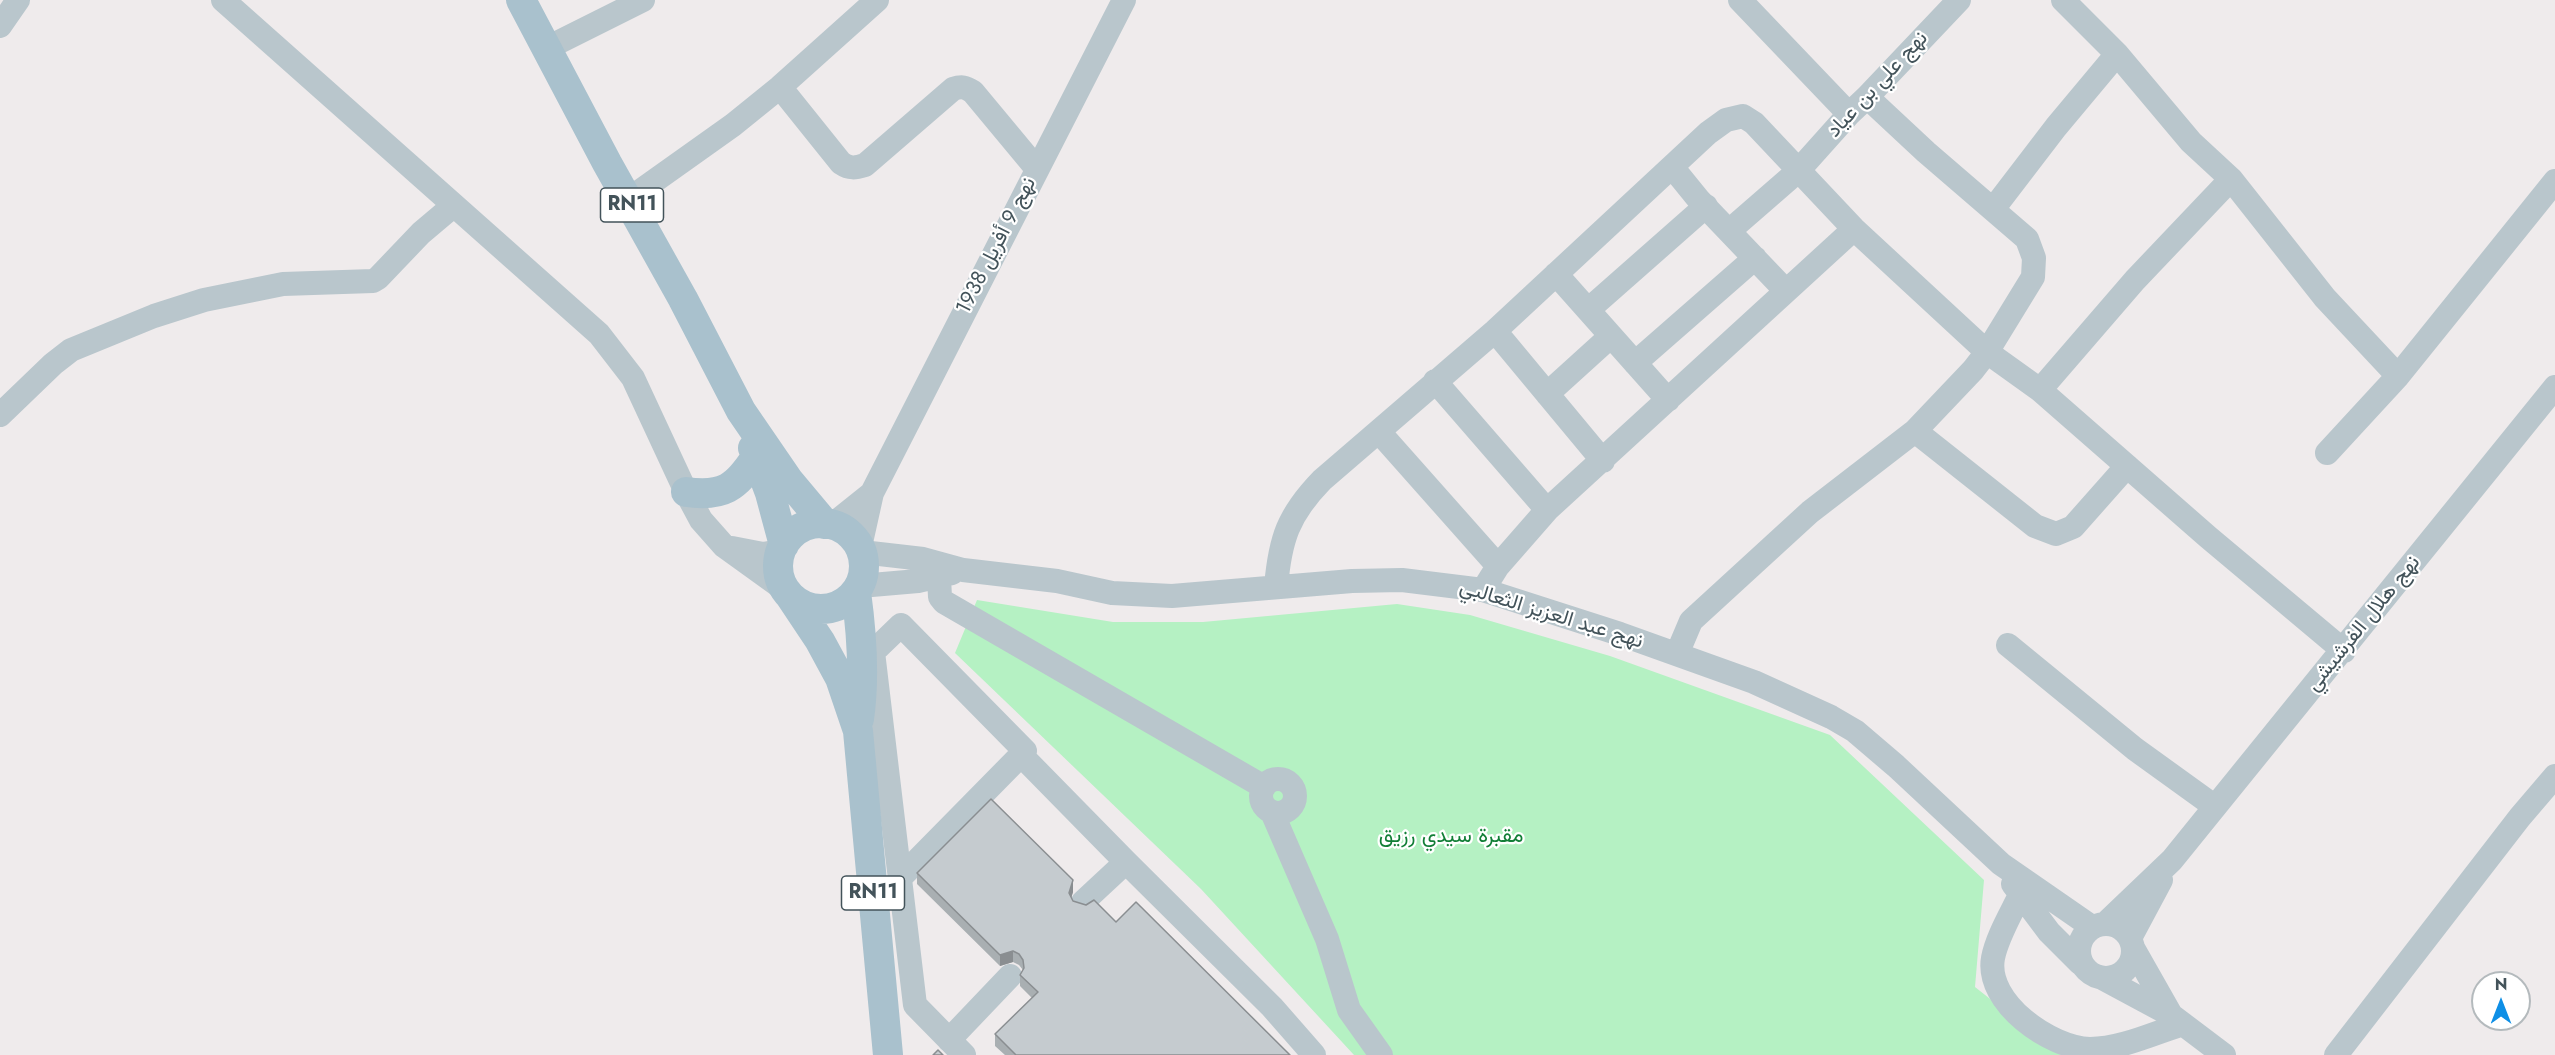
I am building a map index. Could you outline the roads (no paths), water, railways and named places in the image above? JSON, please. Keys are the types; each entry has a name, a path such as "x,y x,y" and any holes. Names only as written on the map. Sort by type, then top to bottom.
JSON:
{"main road":[{"name":"RN11","path":"520,0 741,411 789,481 829,524 853,537 861,550 864,571 858,589 863,692 858,731 888,1055"},
{"name":"RN11","path":"741,411 770,493 782,548 779,574 787,593 820,641 840,678 858,731"},
{"path":"686,492 712,493 730,488 744,475 756,457"},
{"path":"782,548 798,530 811,525 829,524"},
{"path":"787,593 805,606 823,609 840,605 858,589"}],"street":[{"path":"223,0 599,334 618,356 648,407 701,520 724,546 787,593"},
{"path":"546,48 643,0"},
{"path":"629,200 705,147 780,87 877,0"},
{"name":"نهج 9 أفريل 1938","path":"872,493 1124,0"},
{"path":"2066,1 2117,54 2191,142 2231,179 2325,298 2398,376"},
{"path":"0,26 25,2"},
{"path":"1755,5 1849,114"},
{"name":"نهج علي بن عياد","path":"1729,231 1798,171 1849,114 1868,97 1945,5"},
{"path":"1994,208 2056,127 2117,54"},
{"path":"780,87 841,163 855,168 865,165 953,89 966,87 973,92 1037,169"},
{"path":"1677,654 1691,621 1810,512 1915,431 1944,401 1987,352 2025,293 2032,277 2034,265 2032,250 2027,238 1926,152 1868,97"},
{"path":"1276,587 1278,558 1285,531 1305,498 1322,480 1380,433 1435,381 1495,331 1716,127 1732,118 1743,116 1755,123 1854,229 1987,352 2040,390 2344,651"},
{"path":"1673,168 1786,291"},
{"path":"2040,390 2134,280 2231,179"},
{"path":"2327,453 2398,376 2555,181"},
{"path":"0,415 53,364 71,350 154,316 204,300 283,284 372,281 378,278 421,233 453,206"},
{"path":"1588,310 1706,206"},
{"path":"1483,590 1498,566 1547,510 1854,229"},
{"path":"1635,363 1755,258"},
{"path":"1556,274 1668,400"},
{"path":"1495,331 1603,461"},
{"path":"1547,394 1611,336"},
{"path":"1435,381 1547,510"},
{"name":"نهج هلال الفرشيشي","path":"2098,926 2172,860 2214,806 2344,651 2555,387"},
{"path":"1915,431 2035,525 2052,533 2073,527 2127,466"},
{"path":"1380,433 1498,566"},
{"path":"829,524 872,493"},
{"path":"872,493 861,550 923,559 963,570"},
{"path":"724,546 763,554 782,548"},
{"path":"858,589 939,577 963,570"},
{"name":"نهج عبد العزيز الثعالبي","path":"963,570 1057,581 1122,593 1172,596 1402,580 1483,590 1755,682 1832,717 1855,731 2001,864 2098,926"},
{"path":"939,577 940,597 944,602 1264,787 1270,781 1277,780 1289,784 1293,789 1293,802 1290,808 1278,813 1272,812 1327,939 1349,1010 1381,1055"},
{"path":"900,878 1025,751 901,625 873,652 915,1005 957,1047 1010,976"},
{"path":"2008,645 2135,749 2214,806"},
{"path":"1022,755 1125,862 1272,1006 1314,1055"},
{"path":"2336,1055 2520,817 2555,776"},
{"name":"نهج هلال الفرشيشي","path":"2132,943 2172,860"},
{"path":"1083,902 1125,862"},
{"name":"نهج عبد العزيز الثعالبي","path":"2001,864 2020,895 2049,932 2080,963"},
{"path":"2020,895 1997,947 1993,963 1999,990 2018,1016 2067,1045 2092,1049 2111,1047 2177,1019"},
{"path":"2177,1019 2124,930 2098,926 2081,942 2080,963 2090,974 2104,979 2177,1019 2224,1055"},
{"path":"2104,979 2116,977 2126,970 2132,960 2132,943"}],"park label":[{"name":"مقبرة سيدي رزيق","path":"1451,837"}]}
